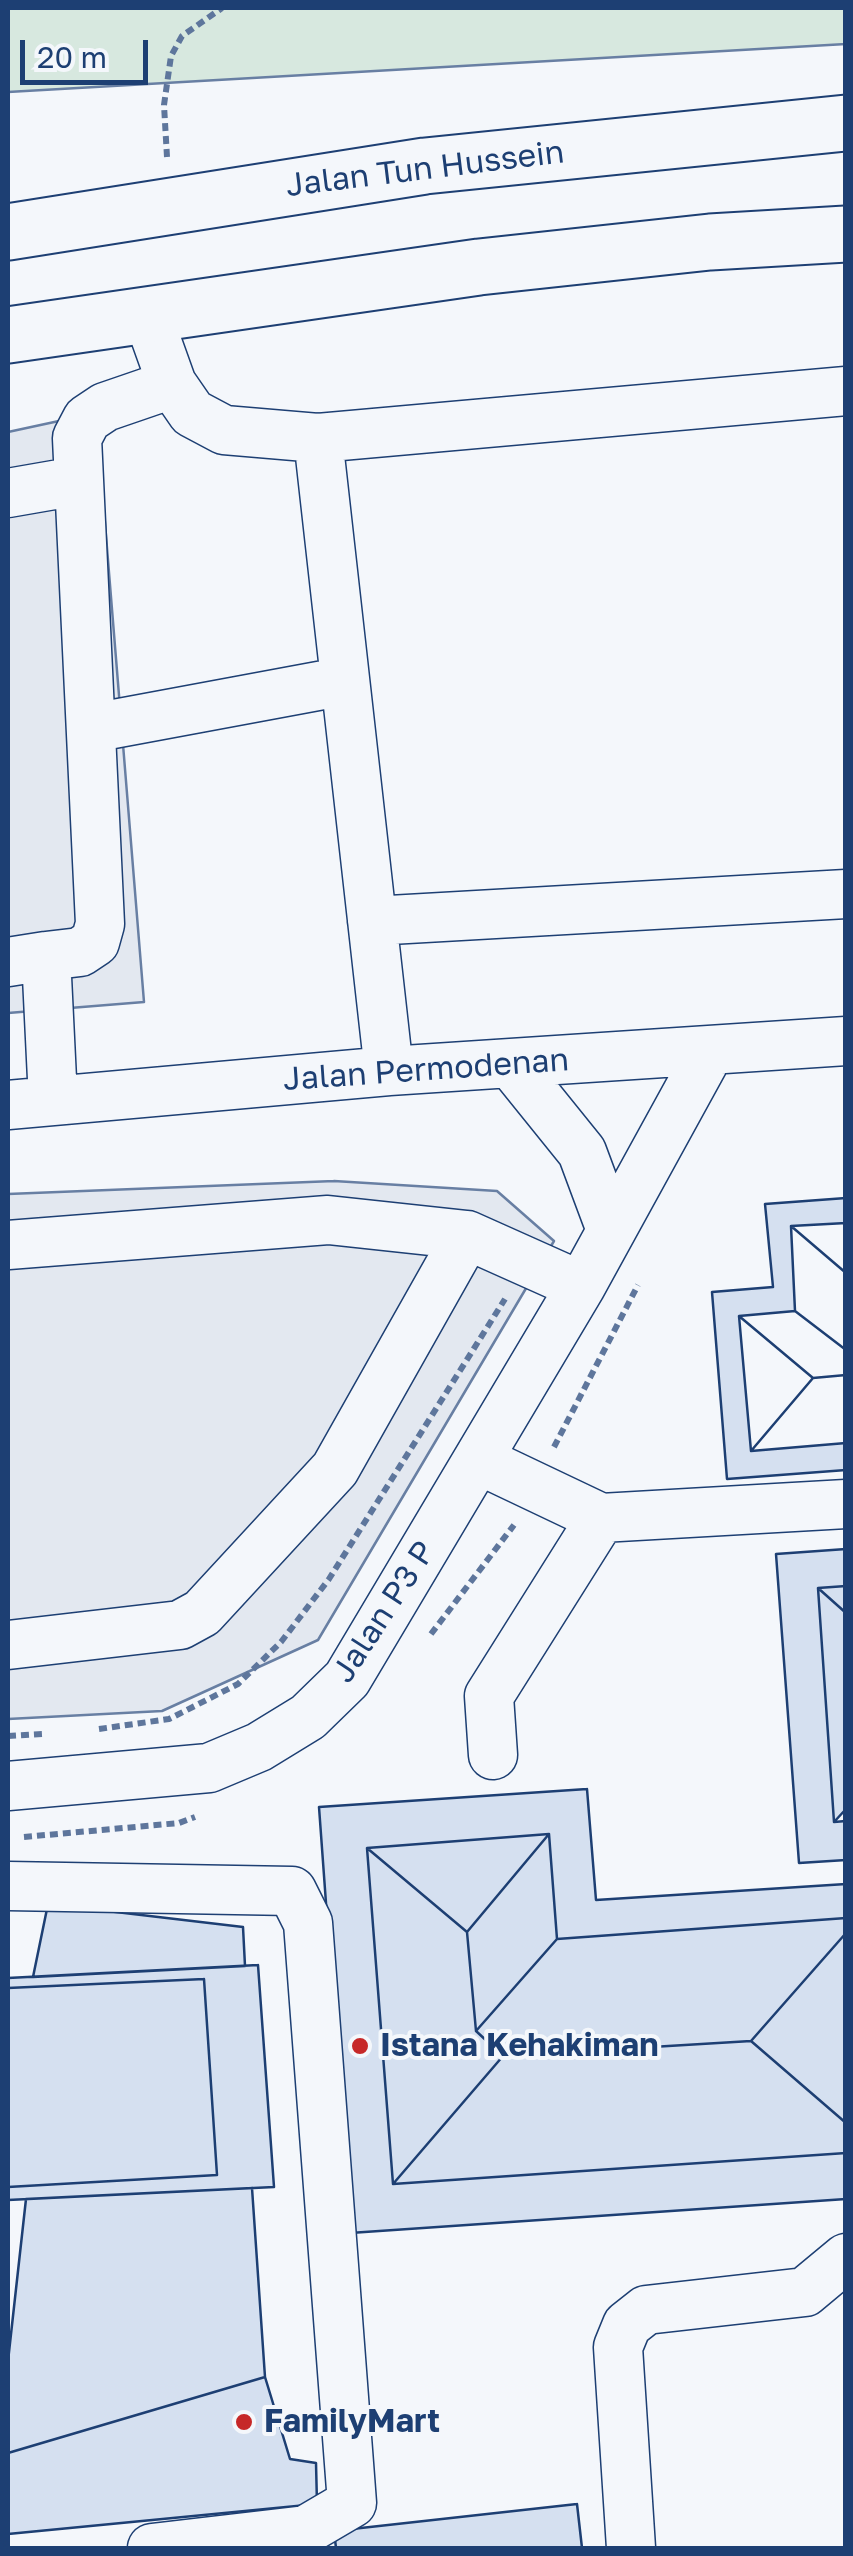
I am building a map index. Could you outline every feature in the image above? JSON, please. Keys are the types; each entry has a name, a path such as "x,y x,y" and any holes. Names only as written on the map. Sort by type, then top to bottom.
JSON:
{"main road":[{"name":"Jalan Tun Hussein","path":"8,232 425,166 846,123"},
{"path":"8,335 479,267 710,242 846,234"}],"street":[{"path":"147,314 172,384 192,413 224,430 318,438 846,391"},
{"path":"30,1102 27,959 80,952 95,942 100,924 77,438 87,419 106,407 172,384"},
{"path":"318,438 389,1071"},
{"path":"8,494 76,480"},
{"path":"92,728 345,681"},
{"path":"372,921 846,894"},
{"name":"Jalan Permodenan","path":"30,1102 389,1071 846,1041"},
{"name":"Jalan P3 P","path":"8,1786 209,1768 259,1747 308,1717 347,1680 581,1286 710,1051"},
{"path":"511,1064 582,1152 611,1230"},
{"path":"8,1245 328,1220 468,1235 581,1286"},
{"path":"8,1645 180,1625 202,1612 335,1469 468,1235"},
{"path":"479,1460 602,1518 846,1504"},
{"path":"493,1755 490,1696 602,1518"},
{"path":"8,1886 292,1891 308,1924 352,2503 306,2530 152,2548"},
{"path":"631,2548 618,2347 627,2325 646,2310 805,2292 846,2258"}],"path":[{"path":"172,204 164,134 172,56 182,36 222,8"}],"shaded area":[{"path":"8,8 845,8 846,44 8,92"},
{"path":"96,413 144,1002 8,1013 8,432"},
{"path":"334,1181 497,1191 554,1241 318,1640 162,1711 8,1719 8,1194"}],"building":[{"path":"846,1198 846,1470 727,1479 712,1292 773,1287 765,1204"},
{"path":"846,1223 846,1273 791,1226"},
{"path":"791,1226 846,1273 846,1350 795,1311"},
{"path":"795,1311 846,1350 846,1375 813,1378 739,1316"},
{"path":"739,1316 813,1378 751,1451"},
{"path":"846,1375 846,1443 751,1451 813,1378"},
{"path":"846,1549 846,1586 818,1588 834,1822 846,1821 846,1860 799,1863 776,1554"},
{"path":"846,1586 846,1613 818,1588"},
{"path":"818,1588 846,1613 846,1809 834,1822"},
{"name":"Istana Kehakiman","path":"587,1789 596,1900 846,1884 846,1918 557,1939 549,1834 367,1848 393,2184 846,2153 846,2199 350,2233 319,1807"},
{"path":"549,1834 557,1939 476,2031 467,1932"},
{"path":"549,1834 467,1932 367,1848"},
{"path":"367,1848 467,1932 476,2031 503,2056 393,2184"},
{"path":"48,1904 243,1927 245,1966 33,1977"},
{"path":"846,1918 846,1933 751,2041 503,2056 476,2031 557,1939"},
{"path":"846,1933 846,2123 751,2041"},
{"path":"258,1965 274,2187 8,2200 8,2187 217,2175 204,1979 8,1988 8,1978"},
{"path":"204,1979 217,2175 8,2187 8,1988"},
{"path":"751,2041 846,2123 846,2153 393,2184 503,2056"},
{"path":"252,2188 265,2377 8,2453 8,2361 26,2199"},
{"path":"265,2377 290,2459 316,2463 317,2504 8,2534 8,2453"},
{"path":"577,2504 582,2548 336,2548 334,2531"}],"place":[{"name":"Istana Kehakiman","path":"360,2046"},
{"name":"FamilyMart","path":"244,2422"}]}
